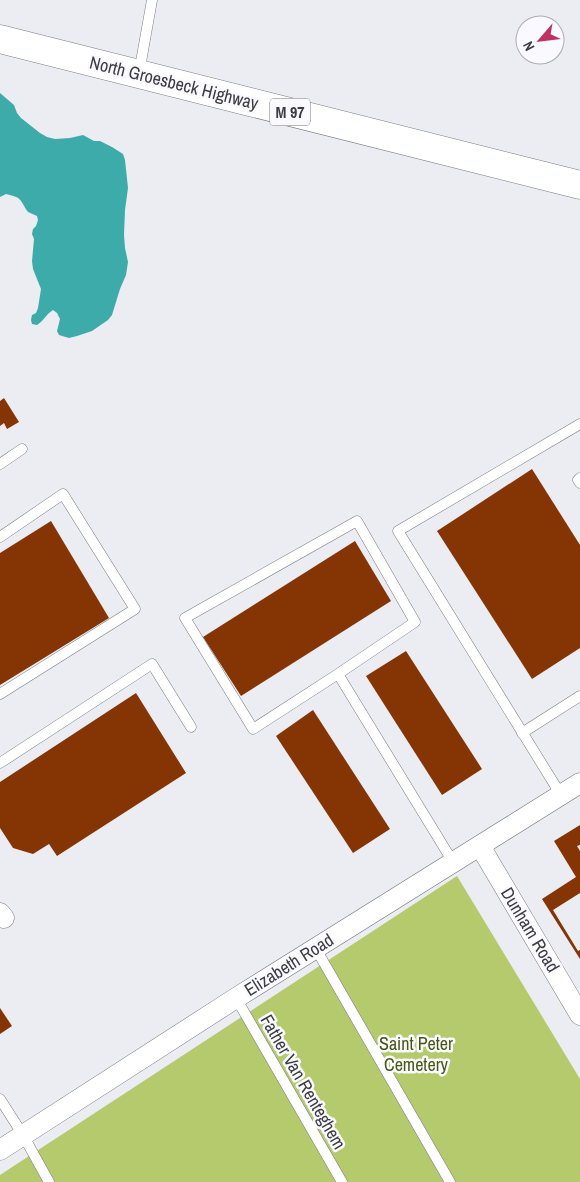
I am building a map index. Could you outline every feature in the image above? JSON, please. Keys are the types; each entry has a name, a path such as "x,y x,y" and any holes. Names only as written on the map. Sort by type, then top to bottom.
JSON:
{"main road":[{"name":"North Groesbeck Highway","path":"0,39 580,185"}],"street":[{"name":"Elizabeth Road","path":"0,1150 236,998 580,783"},
{"name":"Dunham Road","path":"480,846 580,1015"}],"lane":[{"path":"139,74 152,0"},
{"path":"560,795 398,531 580,424"},
{"path":"0,464 22,449"},
{"path":"580,478 578,480 580,484"},
{"path":"0,537 64,494 135,610 0,694"},
{"path":"358,521 415,622 338,674 253,729 185,618 358,521"},
{"path":"0,763 152,664 191,727"},
{"path":"338,674 454,862"},
{"path":"522,733 580,696"},
{"path":"316,949 450,1182"},
{"name":"Father Van Renteghem","path":"236,998 342,1182"},
{"path":"0,1099 23,1135 49,1182"}],"green space":[{"name":"Saint Peter Cemetery","path":"457,876 580,1079 580,1182 0,1182 0,1175"}],"water":[{"path":"0,93 14,105 21,118 47,137 55,139 83,135 94,141 100,141 123,154 128,188 124,235 128,262 126,275 112,315 92,331 69,338 59,335 57,331 60,319 53,310 37,325 32,324 32,315 36,313 38,308 41,289 32,261 34,239 32,234 38,220 37,216 28,212 18,198 6,194 0,197"}],"building":[{"path":"4,398 19,422 7,429 4,423 0,426 0,401"},
{"path":"532,469 580,545 580,648 532,679 437,531"},
{"path":"51,521 109,618 0,685 0,553"},
{"path":"355,541 391,601 241,696 203,637"},
{"path":"406,651 482,769 442,795 366,676"},
{"path":"136,693 186,773 57,856 49,844 33,854 13,848 0,828 0,782"},
{"path":"313,710 390,829 353,853 276,736"},
{"path":"580,825 580,845 577,846 580,851 580,893 553,910 578,951 580,950 580,959 542,899 576,877 554,841"},
{"path":"0,1008 12,1026 0,1034"}]}
